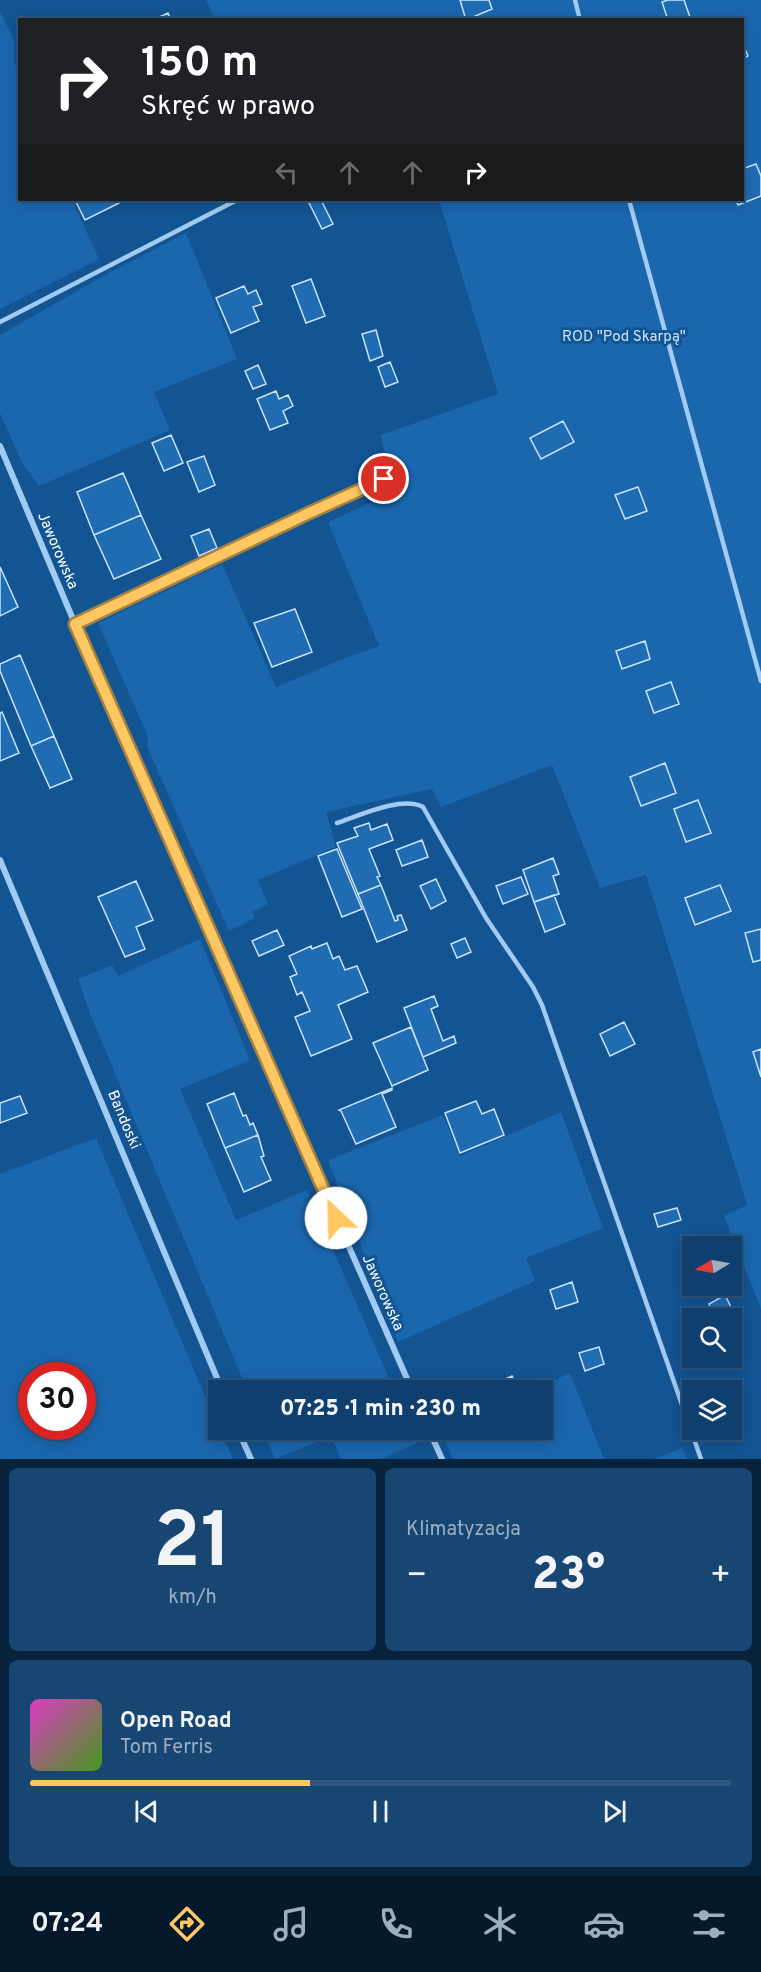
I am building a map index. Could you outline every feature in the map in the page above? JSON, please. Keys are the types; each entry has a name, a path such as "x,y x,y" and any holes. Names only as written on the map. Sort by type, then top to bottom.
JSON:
{"street":[{"name":"Jaworowska","path":"0,446 75,624 408,1380"},
{"name":"Bandoski","path":"0,860 218,1380"},
{"path":"242,1440 251,1459"},
{"path":"433,1440 442,1459"}],"lane":[{"path":"575,0 580,18"},
{"path":"0,322 235,201"},
{"path":"629,201 761,681"},
{"path":"75,624 384,479"},
{"path":"338,823 380,807 411,803 423,807 486,918 533,987 542,1005 700,1459"}],"green space":[{"name":"ROD \"Pod Skarpą\"","path":"206,0 761,0 761,1309 742,1261 742,1236 732,1236 724,1216 747,1205 646,875 600,888 552,765 441,807 432,789 326,812 336,847 258,880 268,904 252,912 255,918 229,931 148,749 147,734 98,623 222,564 276,687 379,646 328,522 399,490 387,463 381,435 498,394 439,201 744,201 744,18 214,18"},
{"path":"0,11 14,40 14,61 18,73 18,201 72,201 99,259 0,309"},
{"path":"186,233 237,359 154,392 170,430 39,486 22,463 0,413 0,335 105,275"},
{"path":"200,939 250,1060 180,1089 236,1220 307,1190 390,1380 243,1380 91,1016 78,979 112,965 118,976"},
{"path":"561,1112 603,1228 526,1258 535,1281 398,1342 328,1160 443,1115 460,1156"},
{"path":"96,1138 208,1403 208,1440 225,1440 233,1459 0,1459 0,1174"},
{"path":"570,1373 604,1459 453,1459 444,1440 553,1440 553,1380"},
{"path":"267,1440 321,1440 275,1459"},
{"path":"333,1440 416,1440 417,1443 381,1459 341,1459"},
{"path":"682,1448 687,1459 654,1459"}],"building":[{"path":"460,0 489,0 492,9 465,18"},
{"path":"684,0 690,18 667,18 662,2"},
{"path":"168,13 170,18 157,18"},
{"path":"744,47 748,56 744,58"},
{"path":"756,164 761,176 761,196 738,205 736,201 744,201 744,168"},
{"path":"76,201 118,201 119,203 85,220"},
{"path":"322,201 333,224 322,229 309,203"},
{"path":"311,279 325,316 306,323 292,286"},
{"path":"244,286 248,294 256,290 262,304 253,307 259,321 231,333 216,298"},
{"path":"376,330 383,356 370,361 362,334"},
{"path":"390,362 398,382 385,387 378,367"},
{"path":"258,365 266,384 253,389 245,371"},
{"path":"276,391 279,399 288,395 293,406 283,411 288,423 270,430 257,399"},
{"path":"563,421 574,442 541,459 530,438"},
{"path":"171,435 183,463 164,471 152,443"},
{"path":"204,456 215,485 199,492 187,462"},
{"path":"123,473 141,515 94,535 77,492"},
{"path":"638,487 647,511 625,519 615,495"},
{"path":"141,515 161,559 114,579 94,535"},
{"path":"209,529 217,548 199,556 191,536"},
{"path":"0,567 18,607 0,616"},
{"path":"295,609 312,652 272,667 254,623"},
{"path":"645,641 650,659 622,669 616,651"},
{"path":"20,655 54,736 31,746 0,671 0,664"},
{"path":"671,682 679,704 654,713 646,691"},
{"path":"2,712 19,753 0,761 0,713"},
{"path":"54,736 72,779 50,788 31,746"},
{"path":"665,763 676,793 641,806 630,777"},
{"path":"698,800 711,833 686,842 674,809"},
{"path":"369,823 371,830 387,824 393,840 369,849 380,876 377,877 381,885 358,894 337,843 358,836 354,828"},
{"path":"422,840 428,857 402,866 396,850"},
{"path":"337,849 362,909 342,917 318,856"},
{"path":"553,858 559,874 553,876 559,894 534,902 523,870"},
{"path":"521,877 528,894 503,904 496,886"},
{"path":"436,879 446,901 431,909 420,886"},
{"path":"136,881 153,920 136,927 145,949 125,957 98,897"},
{"path":"381,885 395,921 398,920 397,916 401,915 407,930 377,942 358,894"},
{"path":"720,885 731,911 695,925 685,898"},
{"path":"554,895 565,924 545,932 534,902"},
{"path":"761,929 761,960 753,962 745,933"},
{"path":"277,930 284,945 259,956 252,941"},
{"path":"465,938 471,952 457,958 451,944"},
{"path":"327,943 333,959 339,956 345,970 357,966 368,992 338,1005 352,1039 311,1056 295,1017 310,1011 302,992 297,995 290,977 297,974 289,956 311,946 312,949"},
{"path":"434,996 438,1006 431,1009 443,1041 454,1036 456,1043 423,1057 404,1008"},
{"path":"624,1022 635,1044 610,1056 600,1034"},
{"path":"411,1027 428,1070 392,1086 373,1043"},
{"path":"761,1049 761,1077 753,1052"},
{"path":"392,1088 382,1094 396,1127 356,1144 339,1110"},
{"path":"234,1093 243,1116 246,1115 250,1125 253,1123 258,1135 225,1148 207,1104"},
{"path":"20,1096 27,1113 0,1123 0,1103"},
{"path":"476,1101 482,1114 494,1109 504,1135 460,1153 445,1113"},
{"path":"258,1135 264,1156 261,1157 271,1180 244,1192 225,1148"},
{"path":"677,1208 681,1220 658,1227 654,1214"},
{"path":"572,1282 578,1302 556,1309 550,1290"},
{"path":"726,1296 732,1308 711,1308 709,1304"},
{"path":"599,1347 604,1364 585,1371 579,1353"}],"route":[{"path":"336,1218 75,624 384,479"}]}
